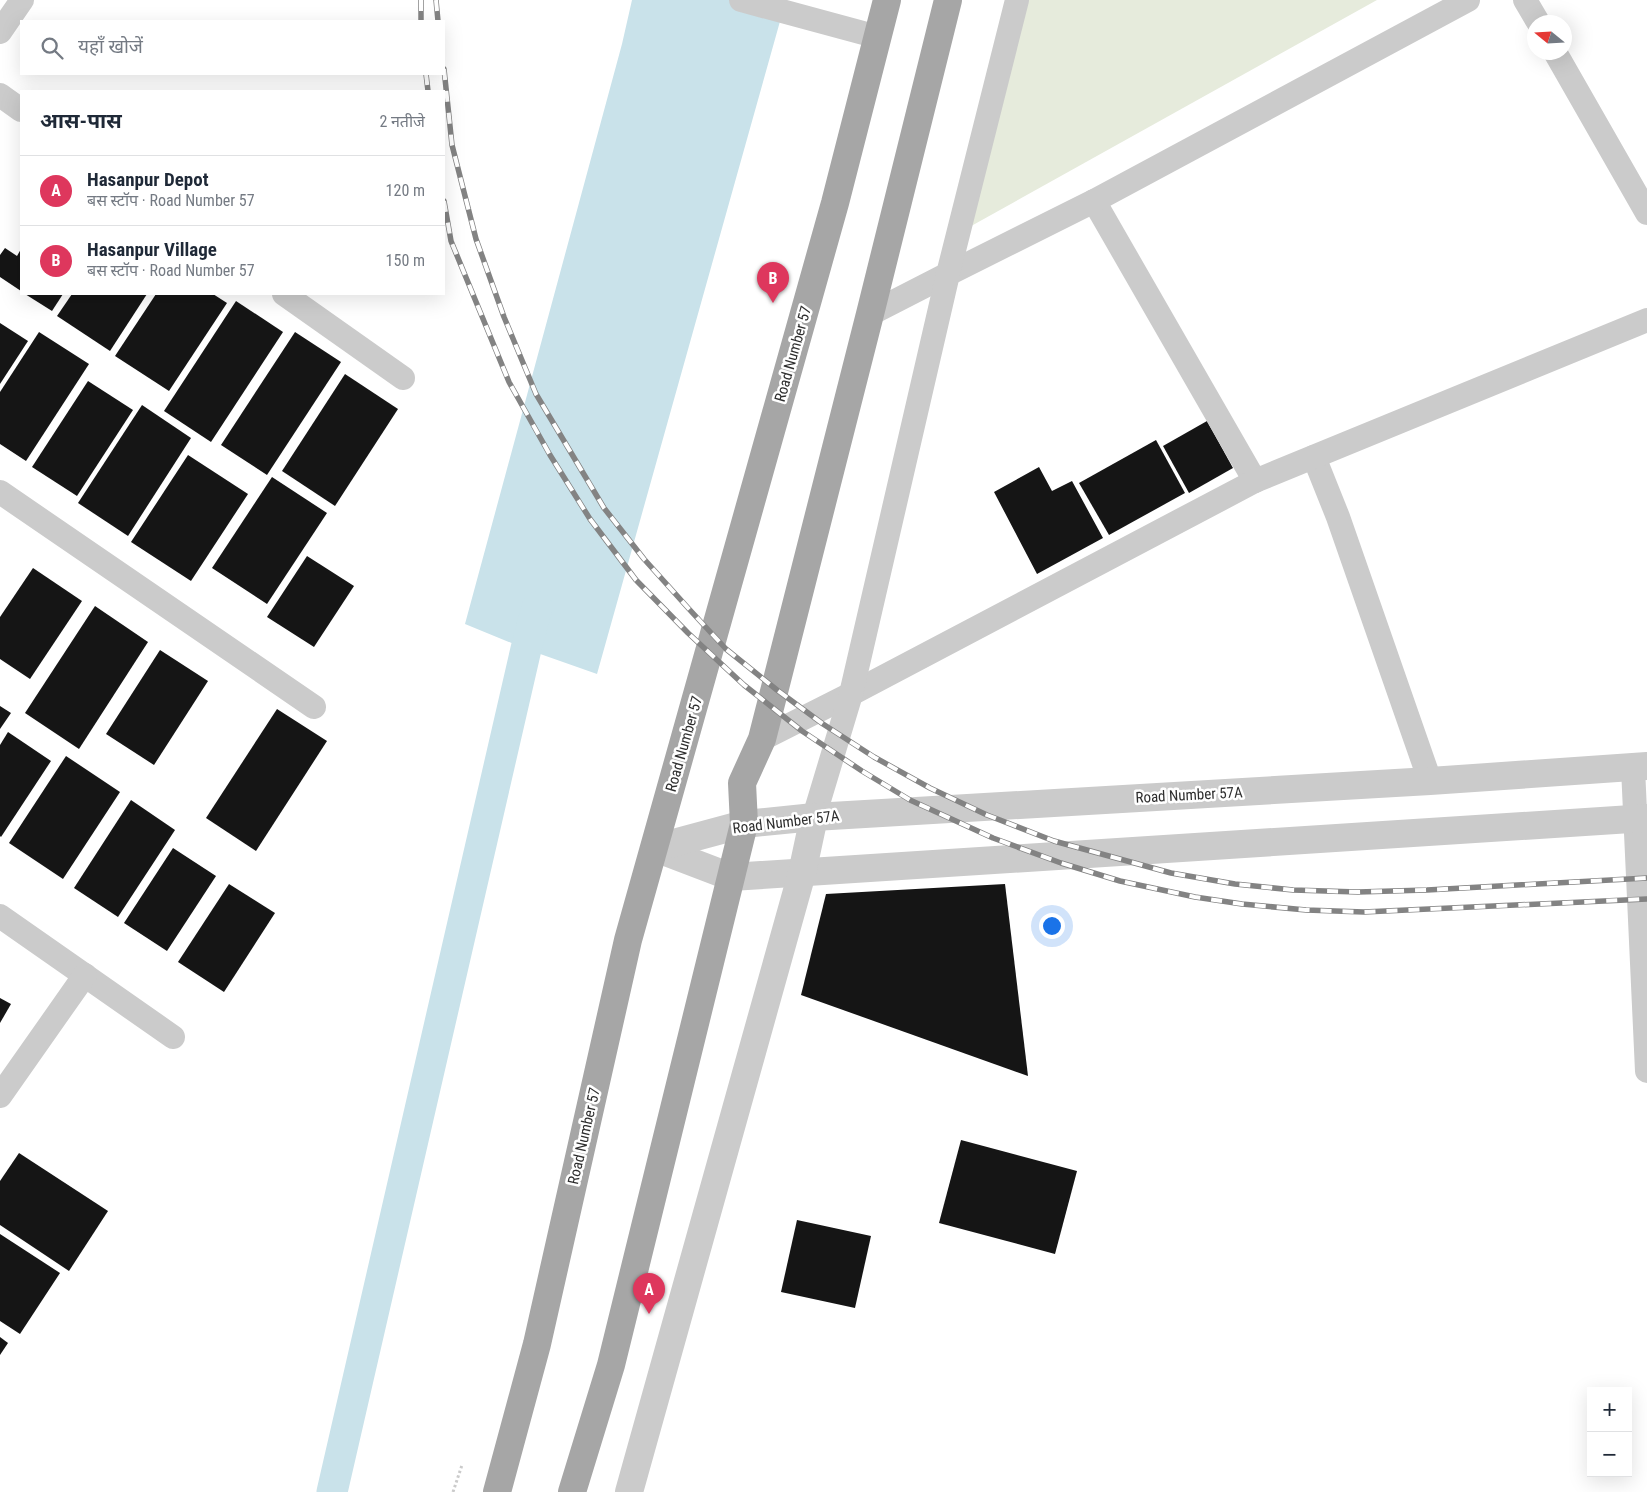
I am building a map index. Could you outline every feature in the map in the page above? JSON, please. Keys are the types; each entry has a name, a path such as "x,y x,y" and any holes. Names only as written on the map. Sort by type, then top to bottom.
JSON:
{"main road":[{"name":"Road Number 57","path":"496,1492 536,1344 628,940 830,222 887,0"},
{"path":"572,1492 611,1365 744,824 742,783 762,739 948,0"}],"street":[{"path":"0,32 22,0"},
{"path":"741,0 878,37"},
{"path":"629,1492 802,873 814,817 850,694 948,274 1018,0"},
{"path":"870,314 1094,201 1468,0"},
{"path":"1525,0 1534,15"},
{"path":"1560,60 1647,214"},
{"path":"0,95 20,109"},
{"path":"1094,201 1255,481"},
{"path":"285,295 403,378"},
{"path":"762,739 1255,481 1647,320"},
{"path":"1314,457 1338,518 1430,781"},
{"path":"0,492 314,707"},
{"path":"1640,767 1647,1071"},
{"name":"Road Number 57A","path":"655,848 744,824 814,817 1640,767"},
{"path":"655,848 731,877 1641,819"},
{"path":"0,916 173,1037"},
{"path":"0,1096 85,975"}],"path":[{"path":"454,1492 462,1465"}],"shaded area":[{"path":"1025,0 1377,0 955,235"}],"water":[{"path":"632,0 786,0 597,674 526,649 465,624 622,44"}],"building":[{"path":"5,248 17,256 20,251 20,290 0,277 0,255"},
{"path":"27,295 62,295 52,311"},
{"path":"71,295 146,295 110,351 57,316"},
{"path":"155,295 215,295 227,303 169,391 115,356"},
{"path":"236,301 283,332 211,442 164,411"},
{"path":"0,323 28,341 0,384"},
{"path":"39,332 89,364 26,461 0,444 0,392"},
{"path":"295,332 341,362 267,475 221,445"},
{"path":"345,374 398,409 335,506 282,471"},
{"path":"88,381 133,410 77,496 32,467"},
{"path":"142,405 191,438 128,536 78,503"},
{"path":"1207,421 1233,468 1189,493 1163,446"},
{"path":"1156,440 1185,493 1109,535 1079,483"},
{"path":"188,455 248,494 191,581 131,542"},
{"path":"1039,467 1052,491 1072,481 1103,538 1037,574 994,492"},
{"path":"272,477 327,513 267,604 212,568"},
{"path":"307,556 354,586 314,647 267,617"},
{"path":"33,568 82,601 30,679 0,659 0,617"},
{"path":"95,606 148,642 79,749 25,713"},
{"path":"160,650 208,681 154,765 106,734"},
{"path":"0,706 11,713 0,729"},
{"path":"277,709 327,741 256,851 206,818"},
{"path":"8,732 51,761 1,837 0,745"},
{"path":"66,756 120,792 63,879 9,843"},
{"path":"131,800 175,830 118,917 74,888"},
{"path":"173,848 216,876 167,951 124,923"},
{"path":"229,884 275,913 224,992 178,962"},
{"path":"1005,884 1028,1076 801,995 826,894"},
{"path":"0,998 11,1004 0,1023"},
{"path":"961,1140 1077,1171 1055,1254 939,1223"},
{"path":"19,1153 108,1211 69,1271 0,1225 0,1181"},
{"path":"797,1220 871,1236 855,1308 781,1292"},
{"path":"0,1234 60,1273 20,1334 0,1321"},
{"path":"0,1337 8,1343 0,1355"}],"waterway":[{"path":"332,1492 537,607"}],"railway":[{"path":"421,0 421,20"},
{"path":"436,0 438,20"},
{"path":"426,75 428,90"},
{"path":"445,75 452,145 476,239 504,317 536,394 604,508 644,559 726,649 823,724 874,757 930,788 987,815 1054,841 1171,873 1235,884 1293,890 1358,892 1647,878"},
{"path":"445,207 451,241 509,382 550,455 590,519 636,580 688,633 744,685 802,731 910,800 993,838 1061,863 1120,881 1195,897 1242,904 1306,910 1364,912 1647,899"}],"place":[{"name":"Hasanpur Village","path":"773,303"},
{"name":"Hasanpur Depot","path":"649,1314"}]}
